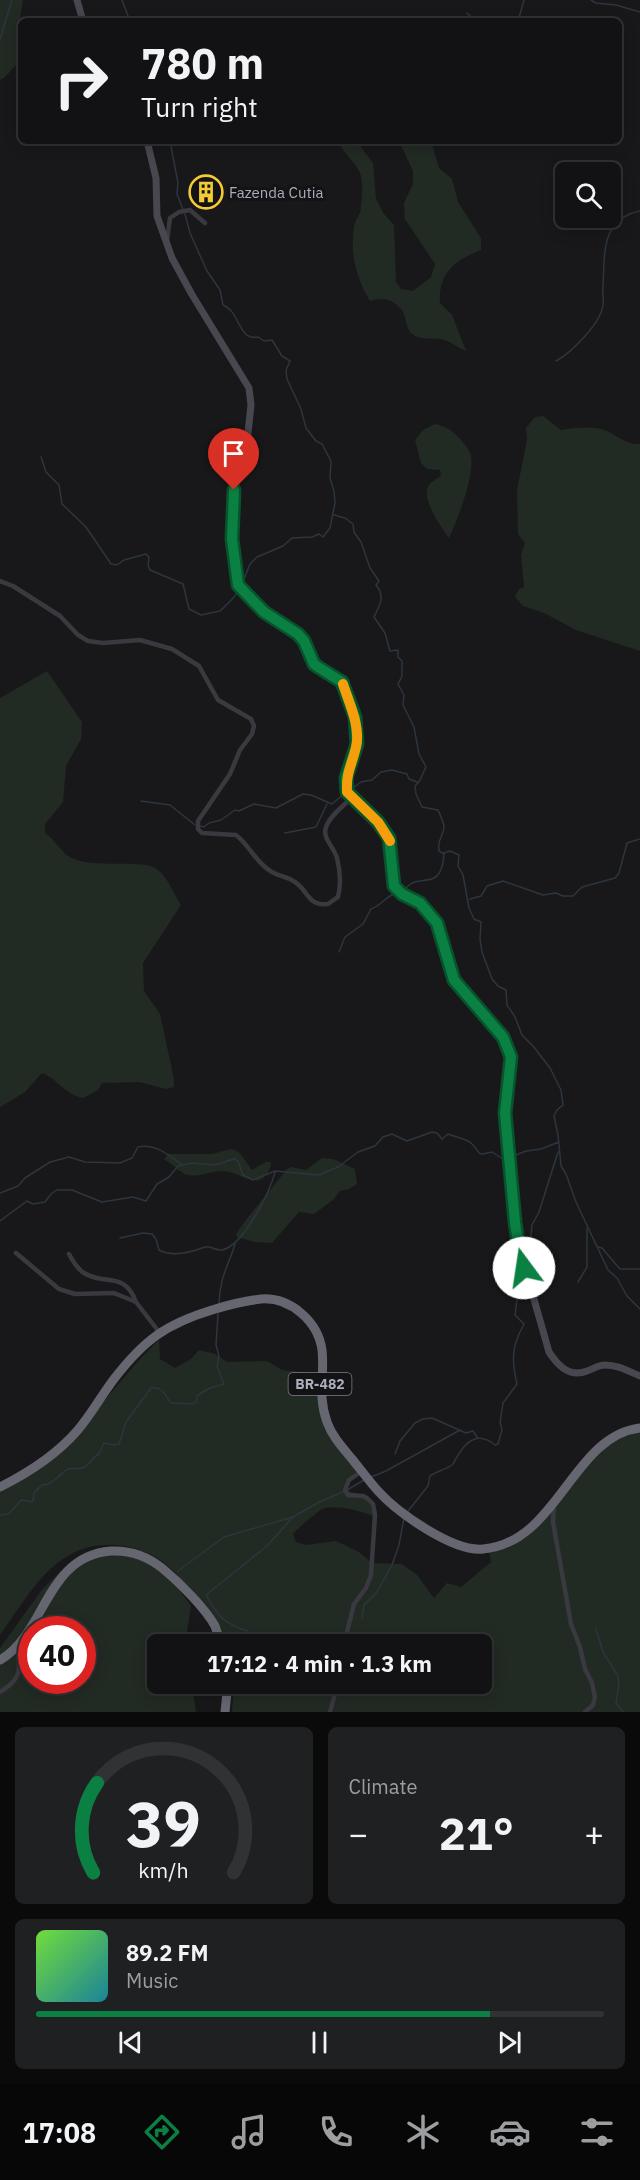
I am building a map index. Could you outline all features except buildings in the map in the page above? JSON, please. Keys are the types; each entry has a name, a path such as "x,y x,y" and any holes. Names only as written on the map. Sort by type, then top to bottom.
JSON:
{"highway":[{"name":"BR-482","path":"0,1487 35,1466 77,1431 133,1356 159,1332 188,1317 251,1300 278,1300 299,1311 312,1327 322,1351 320,1391 327,1423 337,1441 378,1491 400,1511 445,1539 469,1549 498,1547 517,1539 532,1527 602,1446 621,1433 640,1428"},
{"path":"37,1616 65,1574 84,1559 100,1553 118,1551 134,1553 153,1561 180,1582 215,1627 217,1634"},
{"path":"0,1660 18,1644"},
{"path":"225,1712 227,1694"}],"street":[{"path":"77,0 82,18"},
{"path":"148,144 156,178 157,216 167,244 191,293 249,387 252,405 246,451 232,503 232,539 236,580 242,590 264,612 298,634 304,641 314,664 342,682 355,717 357,744 346,778 347,792 378,822 389,838 394,886 402,894 420,903 437,923 454,980 503,1037 511,1057 505,1113 516,1233 549,1352 558,1366 569,1371 584,1372 601,1365 616,1365 640,1376"},
{"path":"167,244 170,218 184,210 192,212 205,224"},
{"path":"0,582 13,586 60,616 78,635 88,641 103,643 140,640 172,649 202,670 211,692 218,700 251,719 254,726 252,734 240,750 230,774 198,821 198,829 202,833 230,833 239,837 264,867 295,882 314,903 328,904 338,897 338,862 325,830 329,822 352,797"},
{"path":"15,1252 59,1289 75,1294 114,1293 136,1302"},
{"path":"69,1254 84,1273 120,1283 131,1292 159,1332"},
{"path":"346,1634 354,1604 366,1588 372,1566 375,1515 373,1504 363,1496 348,1495 345,1490 349,1480 362,1471"},
{"path":"554,1502 553,1522 571,1624 585,1669 594,1689 593,1705 585,1712"},
{"path":"0,1692 13,1683 18,1675"},
{"path":"330,1712 335,1694"}],"shaded area":[{"path":"0,0 23,0 20,18 18,18 16,65 0,80"},
{"path":"341,144 360,144 373,163 376,199 384,214 394,225 396,282 401,289 413,291 431,277 435,264 405,219 404,203 413,184 413,171 400,144 432,144 439,168 452,179 458,202 481,238 481,250 463,258 450,269 442,283 440,293 440,303 452,315 466,351 445,340 423,338 412,334 403,312 397,305 384,299 370,301 358,274 353,246 354,226 360,213 361,176"},
{"path":"543,416 561,430 597,428 628,442 640,444 640,651 576,630 544,613 523,606 515,597 519,589 524,587 521,555 525,543 518,534 517,490 527,440 526,428 535,417"},
{"path":"435,424 448,429 464,443 470,453 471,461 469,483 449,538 429,505 427,497 429,485 441,476 440,470 427,469 421,463 415,440 423,430"},
{"path":"47,671 82,722 81,739 66,766 63,802 45,824 45,833 68,856 78,860 90,863 151,866 162,873 181,905 143,963 144,991 160,1014 174,1087 166,1089 139,1082 102,1083 98,1090 83,1098 71,1094 42,1073 25,1092 0,1107 0,698"},
{"path":"231,1149 239,1152 252,1170 270,1162 267,1174 256,1181 224,1171 193,1176 180,1171 164,1159 168,1154 212,1154"},
{"path":"322,1158 333,1159 355,1169 357,1184 340,1191 333,1200 314,1214 299,1212 272,1243 255,1242 237,1237 236,1234 242,1225 287,1169 291,1167 306,1170"},
{"path":"159,1340 160,1359 175,1368 191,1359 199,1350 215,1354 227,1362 267,1361 282,1370 318,1374 318,1400 358,1472 348,1480 346,1490 369,1500 375,1517 348,1509 334,1507 322,1509 293,1534 296,1542 306,1545 336,1541 359,1552 372,1563 402,1564 417,1575 434,1598 447,1583 461,1587 491,1562 489,1551 508,1548 527,1537 547,1516 606,1442 640,1432 640,1712 232,1712 233,1694 492,1694 492,1634 219,1634 177,1574 145,1552 116,1545 95,1546 76,1551 61,1561 34,1587 0,1635 0,1487 57,1451 87,1421"},
{"path":"123,1554 147,1561 172,1580 191,1606 187,1634 147,1634 147,1694 194,1694 196,1712 0,1712 0,1648 18,1623 18,1694 96,1694 96,1616 23,1616 41,1591 68,1564 88,1556"}],"waterway":[{"path":"0,39 12,0"},
{"path":"122,0 129,18"},
{"path":"519,18 524,0"},
{"path":"591,0 640,12"},
{"path":"467,13 472,18"},
{"path":"171,144 178,183 177,194 183,210"},
{"path":"556,361 577,345 591,329 601,312 605,251 611,230 627,215 640,211"},
{"path":"185,214 190,233 207,271 220,290 223,305 233,313 246,335 258,337 264,341 272,340 282,356 290,361 286,370 287,379 301,409 306,428 316,441 322,444 331,461 330,478 335,503 330,528 323,537 319,534 312,537 292,538 283,546 257,557 250,564 242,584"},
{"path":"41,457 46,472 59,485 62,504 86,527 111,564 117,565 124,560 146,554 149,557 150,570 183,584 189,609 201,615 220,611 238,591"},
{"path":"334,515 345,518 353,524 354,532 361,542 370,568 379,581 376,585 381,594 381,601 374,617 385,633 390,651 398,650 398,657 402,661 402,676 398,684 404,695 403,705 414,727 419,754 426,767 415,786 416,794 422,807 438,810 444,826 439,846 439,851 444,854 442,867 438,874 428,880 415,882 404,891"},
{"path":"349,791 361,782 372,780 381,772 392,770 407,774 409,779 417,782"},
{"path":"200,826 204,827 221,820 235,810 239,811 254,804 276,808 303,794 332,804 345,793"},
{"path":"141,801 170,805 195,825"},
{"path":"285,833 316,827 327,804"},
{"path":"470,899 481,896 487,886 503,881 543,895 556,893 573,896 582,887 615,878 619,873 627,843 640,839"},
{"path":"444,853 450,851 459,855 458,866 463,875 469,908 474,919 481,922 482,952 492,979 506,990 507,1005 522,1035 550,1068 561,1090 563,1105 554,1116 561,1166 576,1202 608,1270 617,1278 627,1296 640,1309"},
{"path":"339,952 345,937 363,924 371,909 396,893"},
{"path":"0,1221 27,1201 33,1204 45,1202 57,1190 72,1190 102,1202 133,1197 146,1201 157,1184 169,1177 178,1166 192,1163 215,1165 234,1159 238,1161 243,1175 253,1180 275,1171 319,1175 338,1167 358,1152 375,1146 383,1137 392,1134 407,1141 432,1132 437,1133 442,1139 448,1134 470,1142 481,1154 492,1152 501,1158 507,1158"},
{"path":"511,1157 559,1142"},
{"path":"0,1193 18,1186 25,1178 50,1162 69,1157 85,1162 120,1163 132,1158 138,1147 144,1146 161,1151 181,1164"},
{"path":"523,1254 530,1246 532,1225 539,1212 558,1152"},
{"path":"120,1238 143,1233 152,1234 159,1250 170,1253 188,1252 207,1247 222,1250 230,1246 247,1229 268,1192 275,1172"},
{"path":"578,1282 587,1267 587,1229"},
{"path":"219,1303 223,1279 235,1244"},
{"path":"598,1247 602,1248 620,1269 640,1269"},
{"path":"408,1511 428,1486 430,1476 452,1465 468,1442 478,1438 495,1445 498,1444 502,1430 500,1422 503,1403 517,1384 514,1352 524,1324 515,1315 518,1292 517,1289 513,1289 519,1260"},
{"path":"0,1515 9,1514 21,1500 33,1502 34,1493 42,1485 52,1482 66,1470 85,1467 99,1454 104,1443 119,1444 126,1422 151,1388 161,1390 171,1403 193,1404 198,1395 224,1384 217,1366 219,1356 216,1345 218,1314"},
{"path":"395,1454 400,1441 415,1423 423,1419 432,1418 466,1433 473,1431 477,1437"},
{"path":"371,1477 460,1430"},
{"path":"347,1490 364,1480"},
{"path":"178,1571 224,1537 293,1517 343,1492"},
{"path":"247,1631 222,1618 206,1595 267,1546 293,1517"},
{"path":"362,1618 364,1605 377,1592 392,1565 399,1545 404,1518"},
{"path":"596,1629 603,1652 618,1676 616,1703 623,1712"}],"slow traffic":[{"path":"343,684 355,717 357,744 346,778 347,792 378,822 390,841"}],"place":[{"name":"Fazenda Cutia","path":"206,192"}],"route":[{"path":"234,490 232,539 238,585 264,612 298,634 309,648 314,664 342,682 355,717 357,744 346,778 347,792 378,822 389,838 394,886 402,894 420,903 437,923 454,980 503,1037 511,1057 505,1113 515,1222 524,1268"}]}
